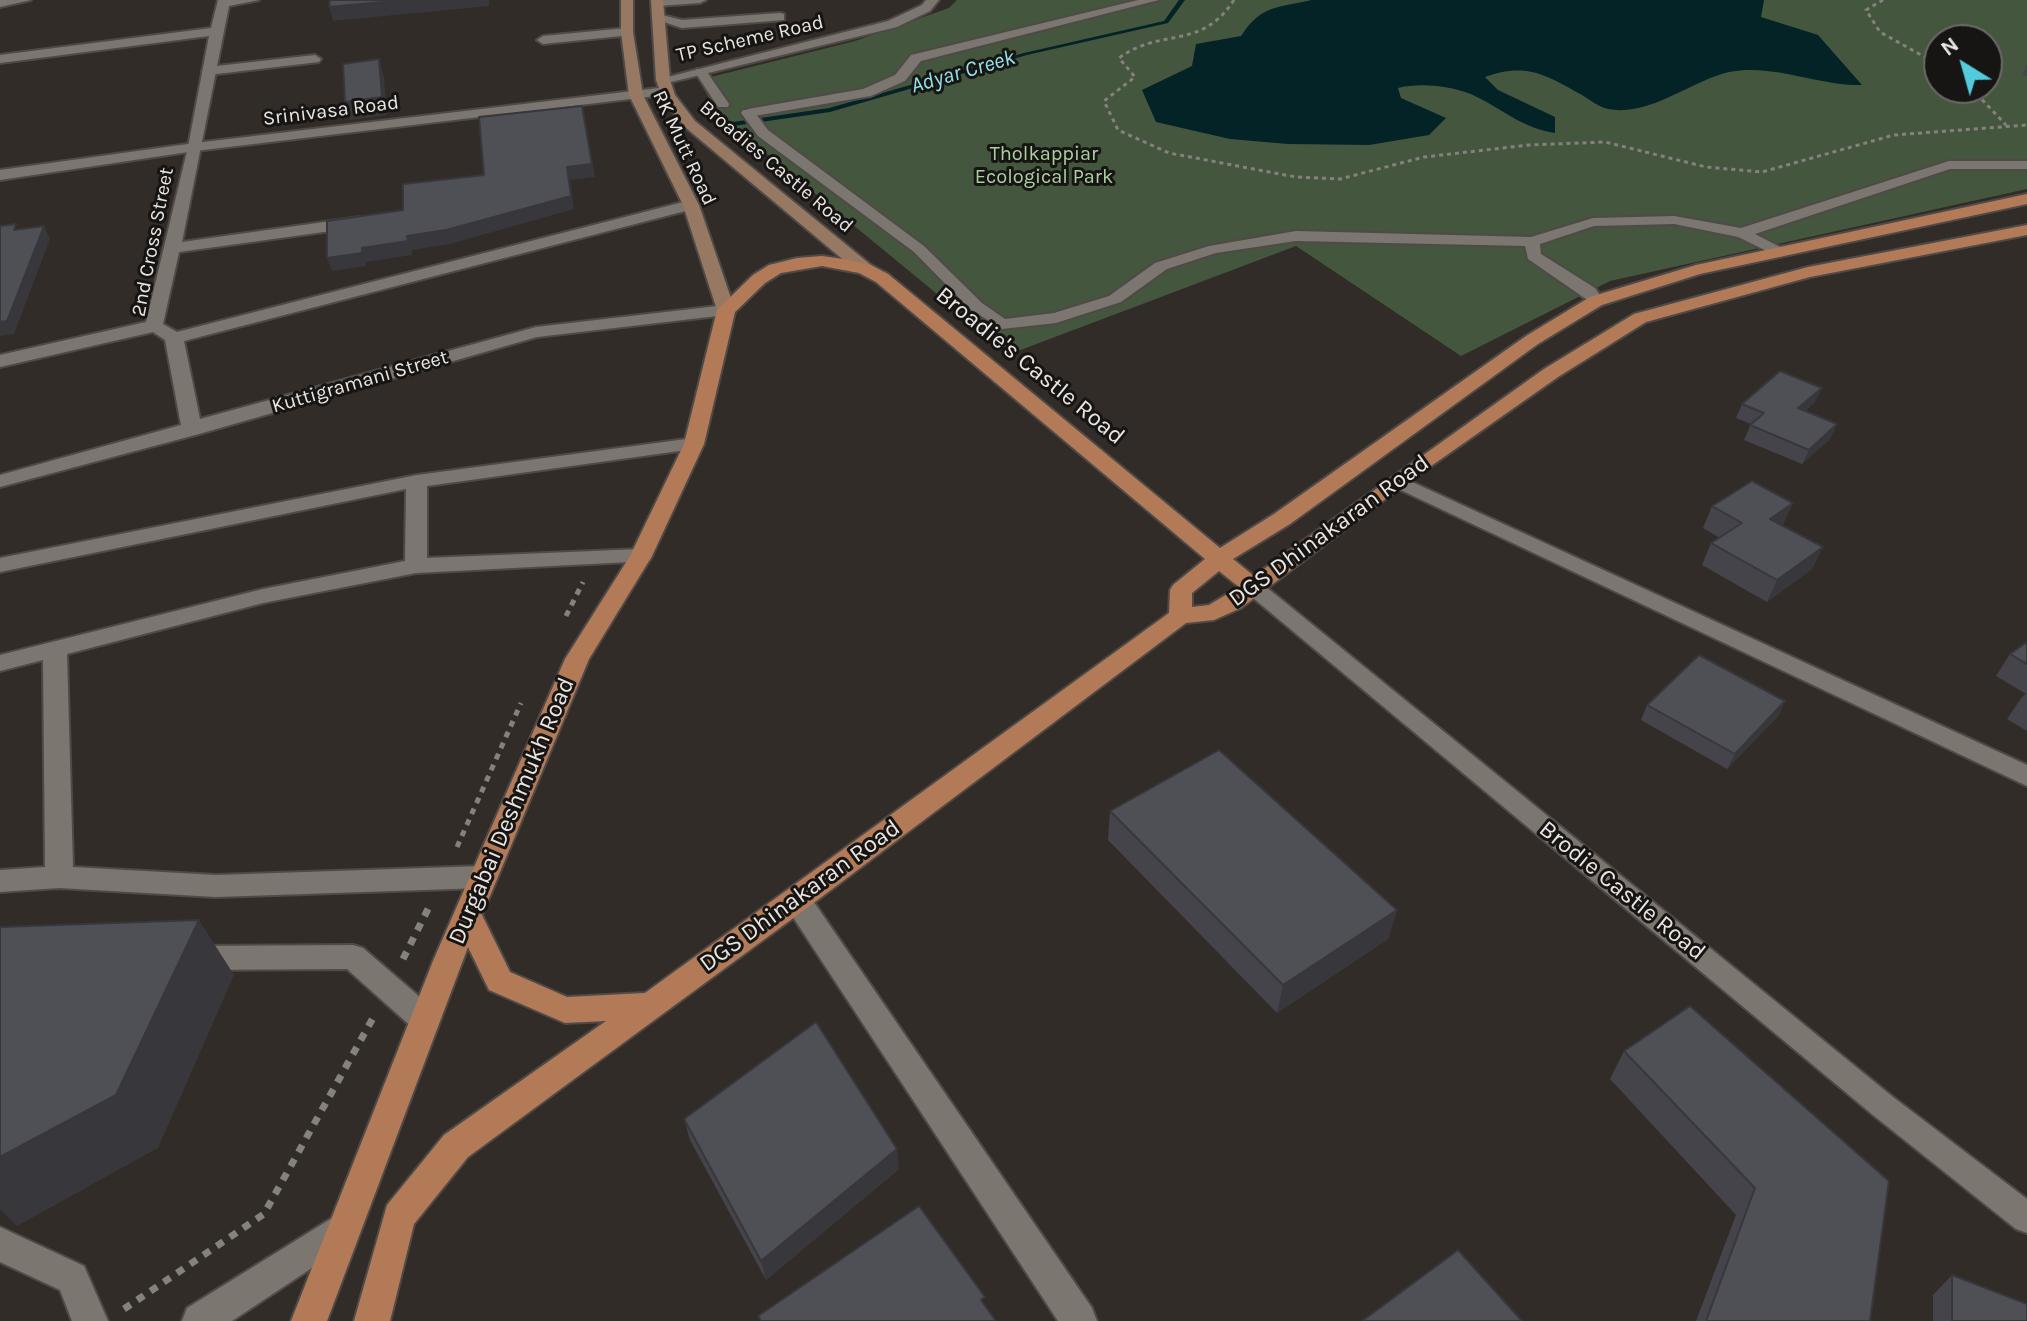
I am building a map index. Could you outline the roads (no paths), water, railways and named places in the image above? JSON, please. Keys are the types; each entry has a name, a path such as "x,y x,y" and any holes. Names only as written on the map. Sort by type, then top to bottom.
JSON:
{"main road":[{"name":"RK Mutt Road","path":"627,0 627,32 636,95 691,205 726,310"},
{"name":"RK Mutt Road","path":"658,1 665,86"},
{"name":"Broadies Castle Road","path":"665,86 690,124 865,269"},
{"name":"DGS Dhinakaran Road","path":"1220,560 1532,340 1596,301 1696,270 2027,199"},
{"name":"DGS Dhinakaran Road","path":"646,1006 797,900 1180,616 1214,612 1233,603 1397,481 1551,373 1640,318 1808,272 2027,230"},
{"name":"Broadie's Castle Road","path":"726,310 759,279 775,269 822,261 865,269 907,298 1220,560"},
{"name":"Durgabai Deshmukh Road","path":"309,1321 425,1020 577,659 641,556 694,444 726,310"},
{"name":"Brodie Castle Road","path":"1220,560 1253,587"},
{"path":"1180,616 1181,590 1220,560"},
{"path":"468,916 499,981 565,1010 646,1006"},
{"path":"372,1321 399,1216 456,1146 646,1006"}],"street":[{"path":"0,3 25,0"},
{"path":"224,2 253,0"},
{"name":"TP Scheme Road","path":"665,86 701,72 892,24 926,8 933,0"},
{"path":"753,119 866,93 900,78 916,58 1153,0"},
{"name":"2nd Cross Street","path":"192,430 174,338 154,326 224,2"},
{"path":"658,18 682,24 780,17"},
{"path":"0,59 218,31"},
{"name":"Srinivasa Road","path":"0,175 195,147 636,95 665,86"},
{"path":"174,338 691,205"},
{"path":"173,248 383,219"},
{"name":"Kuttigramani Street","path":"0,481 536,332 726,310"},
{"path":"0,361 154,326"},
{"path":"0,565 417,481 694,444"},
{"path":"416,566 417,481"},
{"path":"1397,481 2027,776"},
{"path":"0,663 263,596 416,566 641,556"},
{"path":"55,651 59,877"},
{"path":"0,881 59,877 216,886 483,877"},
{"path":"797,900 1079,1321"},
{"path":"166,958 353,957 425,1020"},
{"path":"200,1321 345,1226"},
{"path":"0,1244 72,1278 90,1321"}],"lane":[{"path":"658,1 700,0"},
{"path":"543,40 627,32"},
{"path":"208,71 315,59"},
{"path":"701,72 723,104"},
{"path":"753,119 919,249 976,306 1002,324 1056,318 1115,299 1161,266 1214,249 1296,236 1532,242 1593,222 1674,220 1742,233 1779,252"},
{"path":"1742,233 1949,165 2027,165"},
{"path":"1532,242 1533,256 1589,291 1596,301"},
{"name":"Brodie Castle Road","path":"1253,587 1859,1086 2027,1218"}],"water":[{"path":"1312,0 1764,0 1761,17 1818,35 1862,85 1746,70 1729,72 1654,103 1624,110 1601,107 1535,73 1512,71 1485,77 1498,90 1555,117 1555,133 1524,123 1468,93 1417,85 1398,88 1401,98 1446,118 1429,135 1369,145 1288,144 1230,139 1156,122 1142,90 1192,66 1196,44 1241,36 1264,13 1280,6"}],"waterway":[{"name":"Adyar Creek","path":"733,124 830,110 1026,54 1166,22 1182,0"}],"park label":[{"name":"Tholkappiar Ecological Park","path":"1044,166"}]}
